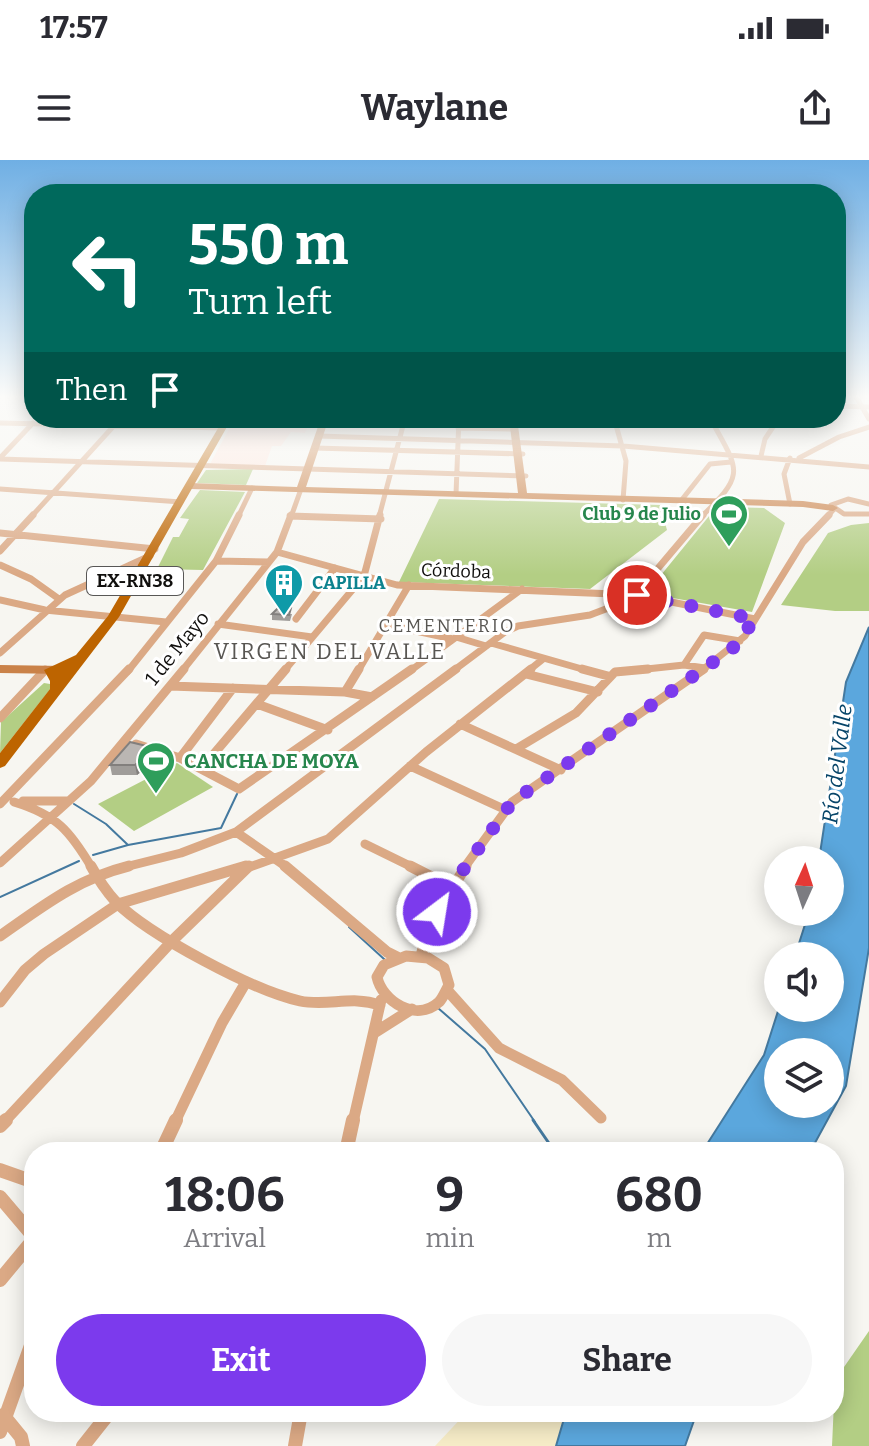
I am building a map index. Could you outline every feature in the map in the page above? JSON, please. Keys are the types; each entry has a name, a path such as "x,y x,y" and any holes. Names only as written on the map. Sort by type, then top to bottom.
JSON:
{"main road":[{"name":"EX-RN38","path":"1,762 113,617 207,455"},
{"path":"57,689 57,681 48,670 85,654"}],"street":[{"path":"0,551 89,455"},
{"name":"1 de Mayo","path":"0,863 69,801 125,741 277,552 313,455"},
{"path":"201,769 364,576 396,455"},
{"path":"456,494 458,455"},
{"path":"520,455 521,491 525,497"},
{"path":"623,500 624,455"},
{"path":"0,936 64,892 95,875 181,853 236,832 515,627 608,610 637,595 674,547 724,497 733,481 729,455"},
{"path":"750,455 869,467"},
{"path":"798,459 805,455"},
{"path":"0,458 523,476"},
{"path":"790,458 784,474 790,504"},
{"path":"680,502 710,464 731,462"},
{"path":"191,486 834,506 869,495"},
{"path":"0,804 116,685 216,561 252,488"},
{"path":"0,489 181,502"},
{"path":"854,500 869,504"},
{"path":"834,506 848,515 869,514"},
{"path":"421,956 428,928 451,887 506,810 740,641 803,542 834,506"},
{"path":"290,516 381,519"},
{"path":"0,533 152,552"},
{"path":"0,653 59,599 152,552"},
{"name":"Córdoba","path":"277,552 409,585 637,595 755,619"},
{"path":"216,561 269,562"},
{"path":"0,565 22,574 59,599"},
{"path":"296,619 335,568"},
{"path":"345,692 388,625 409,585"},
{"path":"125,741 180,758 239,789 328,730 522,589"},
{"path":"0,600 45,610 166,622"},
{"path":"218,624 312,637"},
{"path":"388,625 488,645 608,676"},
{"path":"684,665 704,635 740,641"},
{"path":"0,1002 6,986 44,954 118,904 276,858 328,839 460,724 543,659"},
{"path":"516,749 576,713 598,692 608,676 621,670 684,665 705,668"},
{"path":"0,669 72,671"},
{"path":"0,718 48,670"},
{"path":"526,674 598,692"},
{"path":"170,686 345,692 372,697"},
{"path":"180,758 233,688"},
{"path":"257,704 328,730"},
{"path":"460,724 561,770"},
{"path":"410,766 506,810"},
{"path":"0,804 69,801"},
{"path":"14,802 52,816 76,841 95,875 118,904 150,928 246,982 303,1002 381,1000 412,1009"},
{"path":"236,832 276,858 387,952 399,958"},
{"path":"365,844 451,887"},
{"path":"0,1126 173,940 250,865"},
{"path":"348,1142 366,1053 381,1000 377,985 379,974 387,964 399,958 421,956 434,960 444,968 449,979 447,990 434,1004 412,1009 374,1033"},
{"path":"166,1142 222,1023 246,982"},
{"path":"447,990 499,1048 562,1080 601,1118"},
{"path":"0,1170 24,1181"},
{"path":"0,1197 24,1226"},
{"path":"0,1280 24,1250"},
{"path":"23,1446 21,1437 2,1421 24,1363"},
{"path":"83,1446 102,1422"},
{"path":"295,1446 299,1422"}],"shaded area":[{"path":"215,455 269,455 265,466 210,464"}],"green space":[{"path":"253,469 246,485 197,483 206,470"},
{"path":"200,490 245,492 203,570 157,569 173,537 179,537 189,519 180,518"},
{"path":"439,499 660,505 667,530 590,589 399,582"},
{"name":"Club 9 de Julio","path":"727,507 764,508 785,523 752,612 650,594 648,591 714,510"},
{"path":"869,523 869,611 781,605 828,533"},
{"path":"44,683 50,684 51,688 0,753 1,722"},
{"name":"CANCHA DE MOYA","path":"177,763 213,787 134,831 98,804"},
{"path":"869,1331 869,1446 832,1446 833,1422 844,1422 844,1367"}],"sand":[{"path":"458,1422 563,1422 556,1446 435,1446"}],"water":[{"name":"Río del Valle","path":"869,627 869,948 844,1090 844,1038 769,1038 775,1022 844,1022 844,942 799,942 805,926 844,926 844,846 821,846 846,682"},
{"path":"764,1055 764,1118 829,1118 815,1142 708,1142"},
{"path":"563,1422 693,1422 685,1446 556,1446"}],"building":[{"path":"280,606 291,608 289,615 272,614"},
{"path":"130,742 155,748 135,765 110,765"}],"waterway":[{"path":"128,845 221,828 237,794"},
{"path":"74,804 106,824 128,845"},
{"path":"93,855 128,845"},
{"path":"0,897 79,861"},
{"path":"349,927 384,959"},
{"path":"438,1008 485,1049 535,1122"},
{"path":"533,1120 548,1142"}],"place":[{"name":"Club 9 de Julio","path":"729,548"},
{"name":"CAPILLA","path":"284,617"},
{"name":"CANCHA DE MOYA","path":"156,795"}],"district":[{"name":"CEMENTERIO","path":"447,626"},
{"name":"VIRGEN DEL VALLE","path":"330,651"}],"route":[{"path":"437,912 451,887 512,802 732,649 745,636 755,619 637,595"}]}
